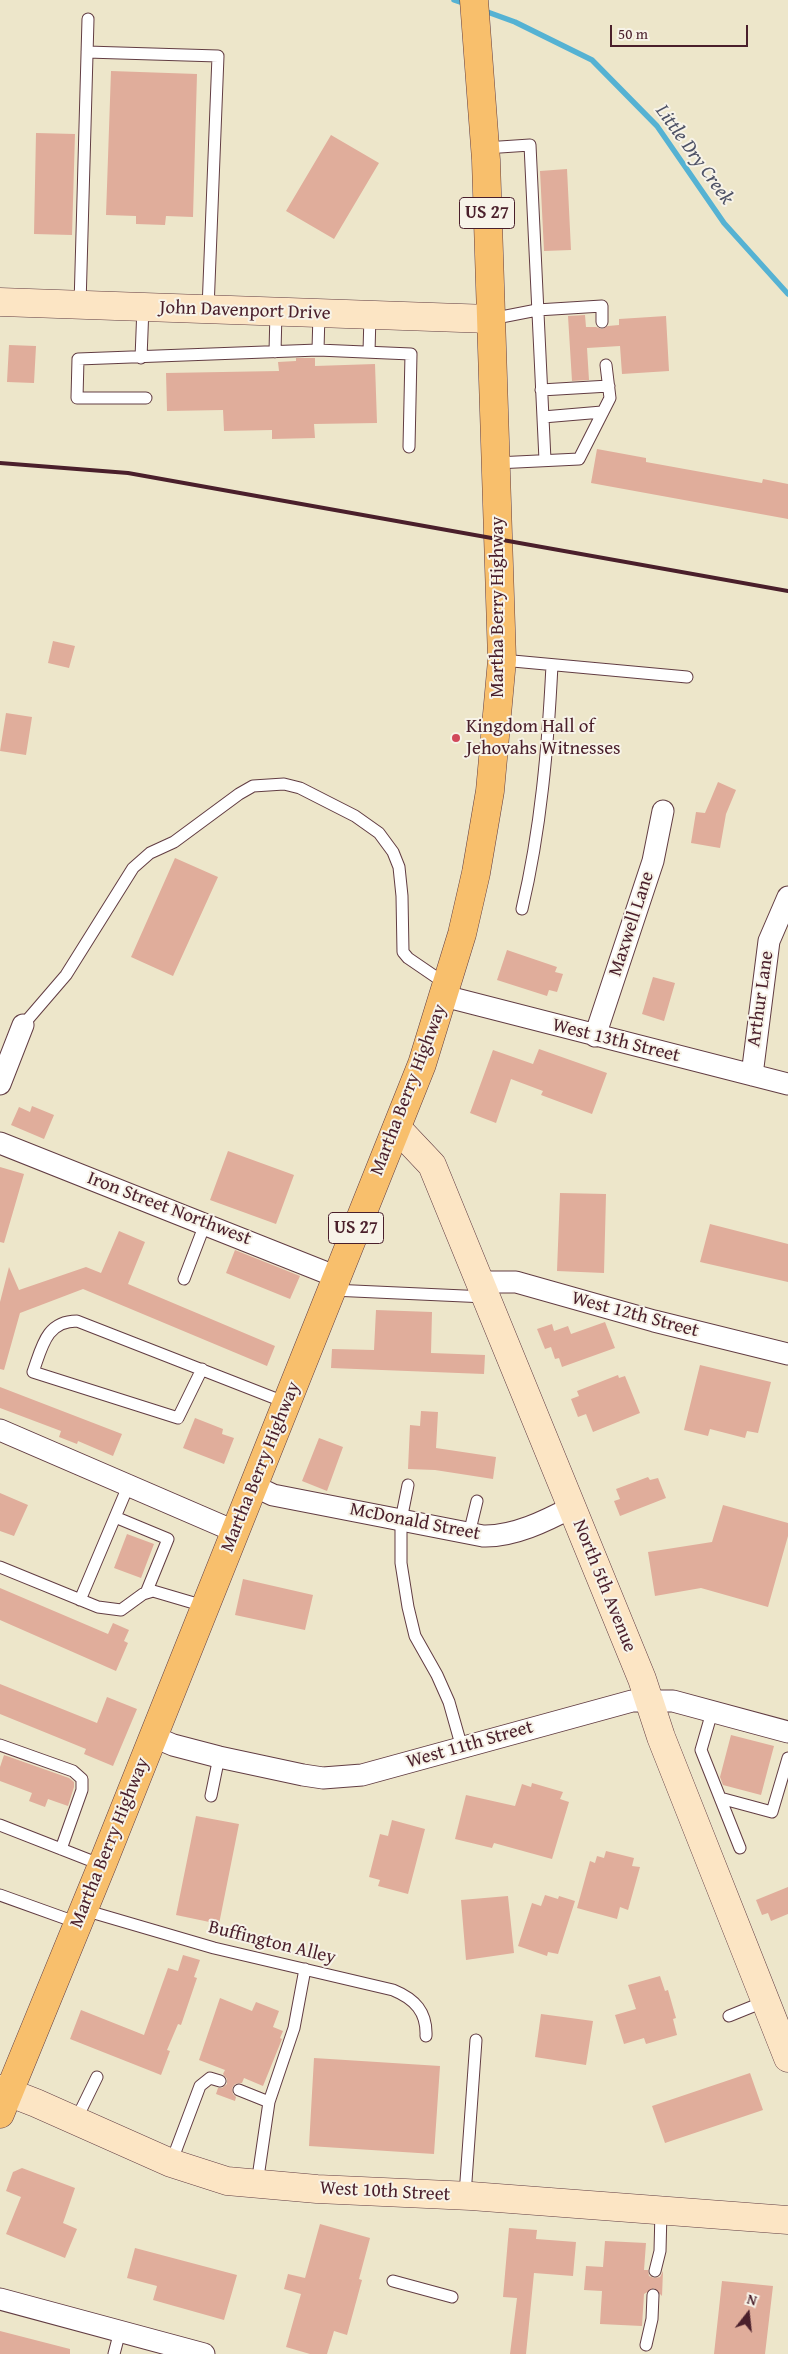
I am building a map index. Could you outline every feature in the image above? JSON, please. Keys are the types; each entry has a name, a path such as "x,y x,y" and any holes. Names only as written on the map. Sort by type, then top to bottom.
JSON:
{"main road":[{"name":"Martha Berry Highway","path":"3,2099 81,1917 234,1530 288,1403 397,1128 422,1064 462,934 484,834 502,660 485,148 474,0"}],"street":[{"name":"John Davenport Drive","path":"0,302 490,319"},
{"name":"Maxwell Lane","path":"595,1036 653,861 663,811"},
{"name":"Arthur Lane","path":"752,1075 769,942 788,898"},
{"name":"West 13th Street","path":"446,990 595,1036 788,1084"},
{"path":"0,1084 23,1025"},
{"name":"North 5th Avenue","path":"397,1128 432,1165 485,1289 650,1701 661,1737 788,2058"},
{"name":"Iron Street Northwest","path":"0,1143 206,1224 335,1283"},
{"name":"West 12th Street","path":"485,1289 516,1282 654,1321 788,1354"},
{"path":"0,1430 234,1530"},
{"name":"McDonald Street","path":"254,1486 273,1495 469,1534 494,1536 506,1534 551,1518 572,1506"},
{"name":"West 11th Street","path":"152,1736 173,1745 219,1757 323,1778 362,1775 632,1700 673,1701 788,1732"},
{"name":"West 10th Street","path":"3,2099 76,2121 171,2163 209,2177 257,2184 465,2196 788,2220"},
{"path":"0,2299 203,2354"}],"lane":[{"path":"80,305 88,19"},
{"path":"88,52 218,56 208,309"},
{"path":"485,148 530,145 544,460"},
{"path":"490,319 537,310 602,306 602,322"},
{"path":"141,358 143,307"},
{"path":"275,352 276,312"},
{"path":"318,350 319,313"},
{"path":"369,352 370,315"},
{"path":"146,398 77,398 78,360 318,350 411,354 409,446"},
{"path":"496,463 579,459 610,398 606,365"},
{"path":"541,390 609,386"},
{"path":"543,417 602,412"},
{"path":"502,660 687,677"},
{"path":"522,909 530,873 539,812 552,665"},
{"path":"23,1025 66,975 133,868 150,852 174,842 239,794 253,786 292,786 318,796 355,816 379,833 393,852 399,867 402,896 403,952 446,990"},
{"path":"184,1279 206,1224"},
{"path":"335,1283 485,1289"},
{"path":"202,1370 178,1418 33,1372 48,1335 55,1325 67,1321 77,1321 288,1403"},
{"path":"80,1600 129,1484"},
{"path":"408,1485 401,1520 401,1563 413,1629 449,1702 462,1748"},
{"path":"469,1534 477,1501"},
{"path":"115,1517 168,1539 146,1593"},
{"path":"0,1567 98,1607 121,1610 146,1593 153,1591 204,1606"},
{"path":"712,1712 701,1750 740,1848"},
{"path":"0,1745 73,1771 82,1779 82,1790 60,1849"},
{"path":"212,1796 219,1757"},
{"path":"720,1798 772,1812 788,1758"},
{"path":"0,1825 102,1865"},
{"name":"Buffington Alley","path":"0,1895 81,1917 401,1993 419,2008 427,2021 426,2036"},
{"path":"257,2184 269,2102 294,2028 305,1969"},
{"path":"728,2016 766,2001"},
{"path":"465,2196 476,2040"},
{"path":"76,2121 97,2077"},
{"path":"171,2163 200,2086 210,2078 220,2081"},
{"path":"239,2090 269,2102"},
{"path":"655,2271 660,2251 661,2211"},
{"path":"394,2281 452,2297"},
{"path":"646,2345 652,2319 653,2295"},
{"path":"114,2354 120,2331"}],"building":[{"path":"111,71 197,74 193,217 166,216 165,225 136,224 136,216 106,215"},
{"path":"36,133 75,134 72,235 34,234"},
{"path":"331,135 379,163 334,239 286,211"},
{"path":"567,169 571,250 544,251 540,171"},
{"path":"585,315 586,327 602,329 608,326 619,325 619,319 666,316 669,371 622,374 620,346 587,348 589,380 572,381 568,316"},
{"path":"9,345 36,346 34,383 7,382"},
{"path":"296,358 315,358 315,366 375,364 377,423 314,424 315,438 272,439 272,430 224,431 223,410 167,411 166,373 279,371 278,362 296,361"},
{"path":"597,449 646,458 646,462 762,483 763,479 788,484 788,519 591,483"},
{"path":"53,641 75,646 69,668 48,663"},
{"path":"6,713 32,717 26,755 0,751"},
{"path":"718,782 736,790 726,814 720,848 691,843 696,812 705,813"},
{"path":"175,858 218,877 173,976 131,957"},
{"path":"507,950 557,967 555,972 563,974 557,992 549,990 547,996 497,980"},
{"path":"653,977 675,983 664,1021 642,1014"},
{"path":"539,1049 607,1073 592,1114 541,1095 543,1091 511,1079 496,1123 470,1113 493,1050 533,1064"},
{"path":"32,1106 54,1115 44,1139 11,1125 19,1107 30,1112"},
{"path":"228,1151 294,1175 276,1224 210,1200"},
{"path":"0,1167 24,1174 4,1243 0,1242"},
{"path":"560,1193 606,1194 604,1273 557,1271"},
{"path":"710,1224 788,1244 788,1282 700,1262"},
{"path":"119,1231 145,1242 128,1284 275,1346 267,1366 83,1289 20,1313 4,1370 0,1369 0,1302 9,1267 19,1290 86,1267 101,1273"},
{"path":"235,1250 300,1276 290,1299 226,1273"},
{"path":"376,1310 432,1312 431,1353 485,1355 484,1374 331,1368 332,1349 374,1350"},
{"path":"605,1322 615,1348 562,1367 559,1358 555,1359 551,1347 545,1349 537,1329 552,1324 554,1331 568,1326 571,1334"},
{"path":"700,1365 771,1382 758,1433 747,1431 745,1438 710,1429 708,1436 684,1430"},
{"path":"618,1375 619,1378 625,1376 640,1413 593,1432 586,1414 578,1417 571,1399 579,1396 577,1391"},
{"path":"0,1387 122,1434 113,1456 78,1441 77,1444 59,1437 61,1431 0,1408"},
{"path":"421,1411 438,1412 436,1448 496,1457 493,1479 435,1470 408,1469 410,1425 420,1426"},
{"path":"195,1418 223,1429 222,1434 234,1438 224,1464 183,1448"},
{"path":"319,1438 343,1447 327,1491 302,1481"},
{"path":"648,1477 650,1480 658,1478 666,1498 620,1516 614,1501 620,1499 616,1489"},
{"path":"0,1493 28,1505 14,1536 0,1531"},
{"path":"723,1505 788,1523 788,1536 768,1607 701,1588 655,1596 648,1552 712,1542"},
{"path":"127,1534 154,1544 141,1578 114,1568"},
{"path":"243,1579 313,1595 305,1630 235,1615"},
{"path":"0,1588 108,1634 113,1623 129,1630 124,1641 128,1643 116,1671 0,1620"},
{"path":"0,1684 97,1723 107,1697 137,1709 113,1766 84,1754 86,1749 0,1714"},
{"path":"731,1735 774,1746 761,1795 723,1785 720,1777"},
{"path":"4,1755 69,1778 74,1782 74,1787 68,1806 48,1799 45,1807 29,1801 32,1793 0,1781 0,1767"},
{"path":"532,1783 563,1792 560,1799 569,1802 552,1859 494,1843 492,1848 455,1839 466,1795 515,1806 522,1784 531,1787"},
{"path":"196,1816 239,1824 219,1924 176,1915"},
{"path":"392,1820 425,1829 408,1894 378,1886 380,1880 369,1877 380,1834 388,1836"},
{"path":"606,1851 634,1858 632,1866 640,1867 628,1910 620,1907 617,1919 577,1908 590,1861 595,1863 597,1856 604,1858"},
{"path":"788,1887 788,1914 771,1921 768,1913 762,1915 756,1900"},
{"path":"545,1895 558,1899 559,1896 575,1901 558,1954 548,1952 547,1956 518,1946 532,1903 541,1906"},
{"path":"508,1896 514,1953 466,1960 461,1900"},
{"path":"183,1955 200,1960 194,1977 197,1978 181,2025 178,2024 167,2050 170,2051 161,2075 70,2039 81,2010 144,2035 168,1968 178,1971"},
{"path":"660,1976 665,1991 668,1990 676,2018 673,2019 677,2035 646,2044 644,2038 624,2044 615,2015 636,2009 628,1985"},
{"path":"220,1998 252,2011 256,2002 279,2011 273,2027 283,2031 280,2038 282,2039 263,2086 244,2078 242,2083 235,2084 232,2088 233,2094 236,2097 235,2101 216,2094 218,2088 222,2088 227,2084 227,2079 223,2074 225,2070 199,2060"},
{"path":"541,2014 593,2021 586,2065 535,2057"},
{"path":"314,2058 440,2066 434,2154 309,2146"},
{"path":"750,2073 763,2110 665,2143 652,2106"},
{"path":"22,2168 75,2188 63,2223 77,2229 65,2258 6,2234 21,2197 6,2191 13,2172"},
{"path":"320,2224 370,2238 359,2279 362,2280 347,2335 334,2331 327,2354 310,2354 286,2347 301,2294 284,2289 288,2274 305,2278"},
{"path":"509,2228 537,2230 536,2239 576,2242 573,2276 534,2273 526,2354 510,2354 517,2298 503,2297"},
{"path":"605,2241 646,2243 644,2270 648,2270 649,2276 654,2278 660,2277 663,2271 662,2296 654,2288 644,2294 642,2326 600,2324 602,2291 584,2290 586,2266 603,2267"},
{"path":"135,2248 237,2275 224,2320 153,2300 157,2286 127,2278"},
{"path":"722,2281 773,2286 765,2354 714,2354"},
{"path":"0,2331 70,2349 70,2354 0,2354"}],"waterway":[{"name":"Little Dry Creek","path":"454,0 466,4"},
{"name":"Little Dry Creek","path":"482,10 515,22 592,60 657,126 724,223 788,294"}],"railway":[{"path":"0,463 128,473 788,591"}],"place":[{"name":"Kingdom Hall of Jehovahs Witnesses","path":"456,738"}]}
